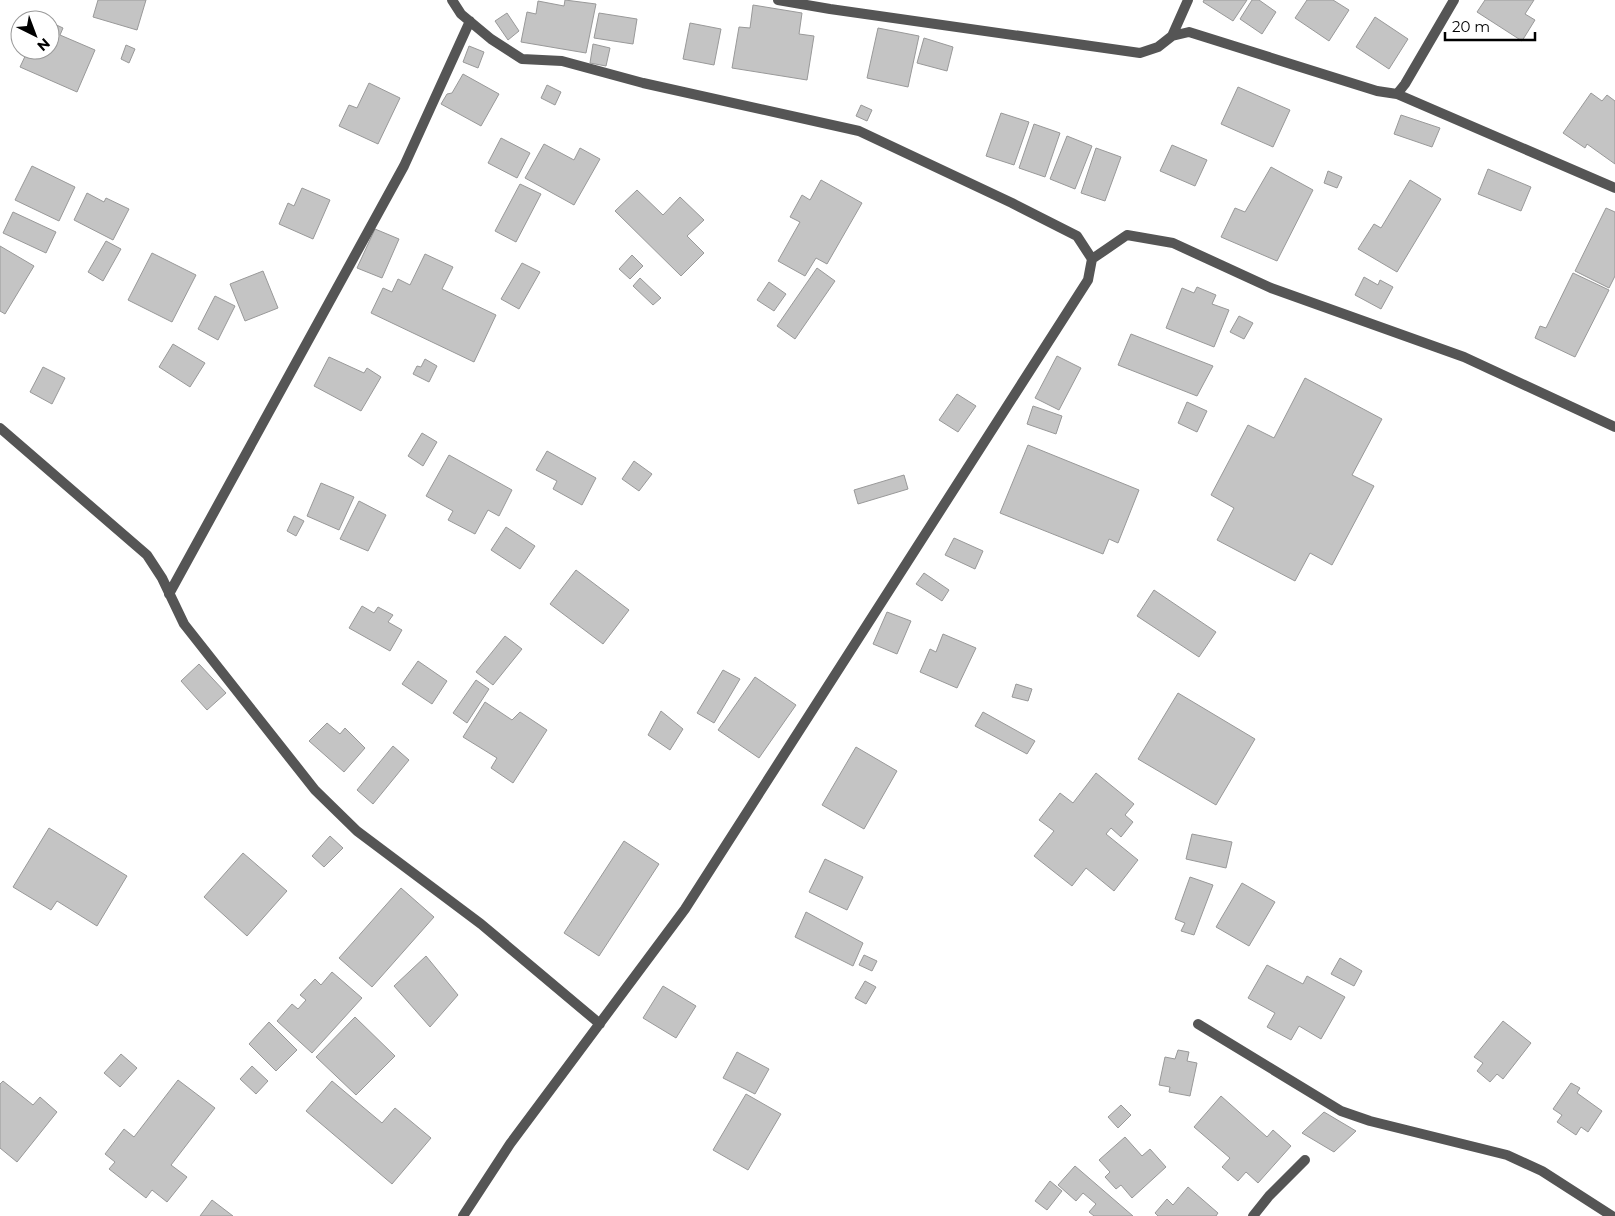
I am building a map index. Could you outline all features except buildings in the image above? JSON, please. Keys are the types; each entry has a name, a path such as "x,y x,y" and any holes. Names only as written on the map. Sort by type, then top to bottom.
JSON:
{"street":[{"path":"452,0 461,14 491,39 522,59 562,61 642,83 859,131 1012,203 1077,236 1092,259 1088,280 685,909 510,1144 463,1216"},
{"path":"461,14 465,0"},
{"path":"778,0 1140,54 1158,47 1172,36 1190,32 1377,91 1397,94 1615,188"},
{"path":"1172,36 1188,0"},
{"path":"1397,94 1405,84 1454,0"},
{"path":"169,594 404,166 470,21"},
{"path":"1092,259 1126,235 1173,243 1270,288 1464,357 1615,427"},
{"path":"0,428 147,555 162,578 184,624 315,790 357,831 481,924 600,1024"},
{"path":"1198,1024 1340,1111 1370,1121 1506,1155 1542,1171 1612,1216"},
{"path":"1253,1216 1269,1196 1305,1160"}]}
